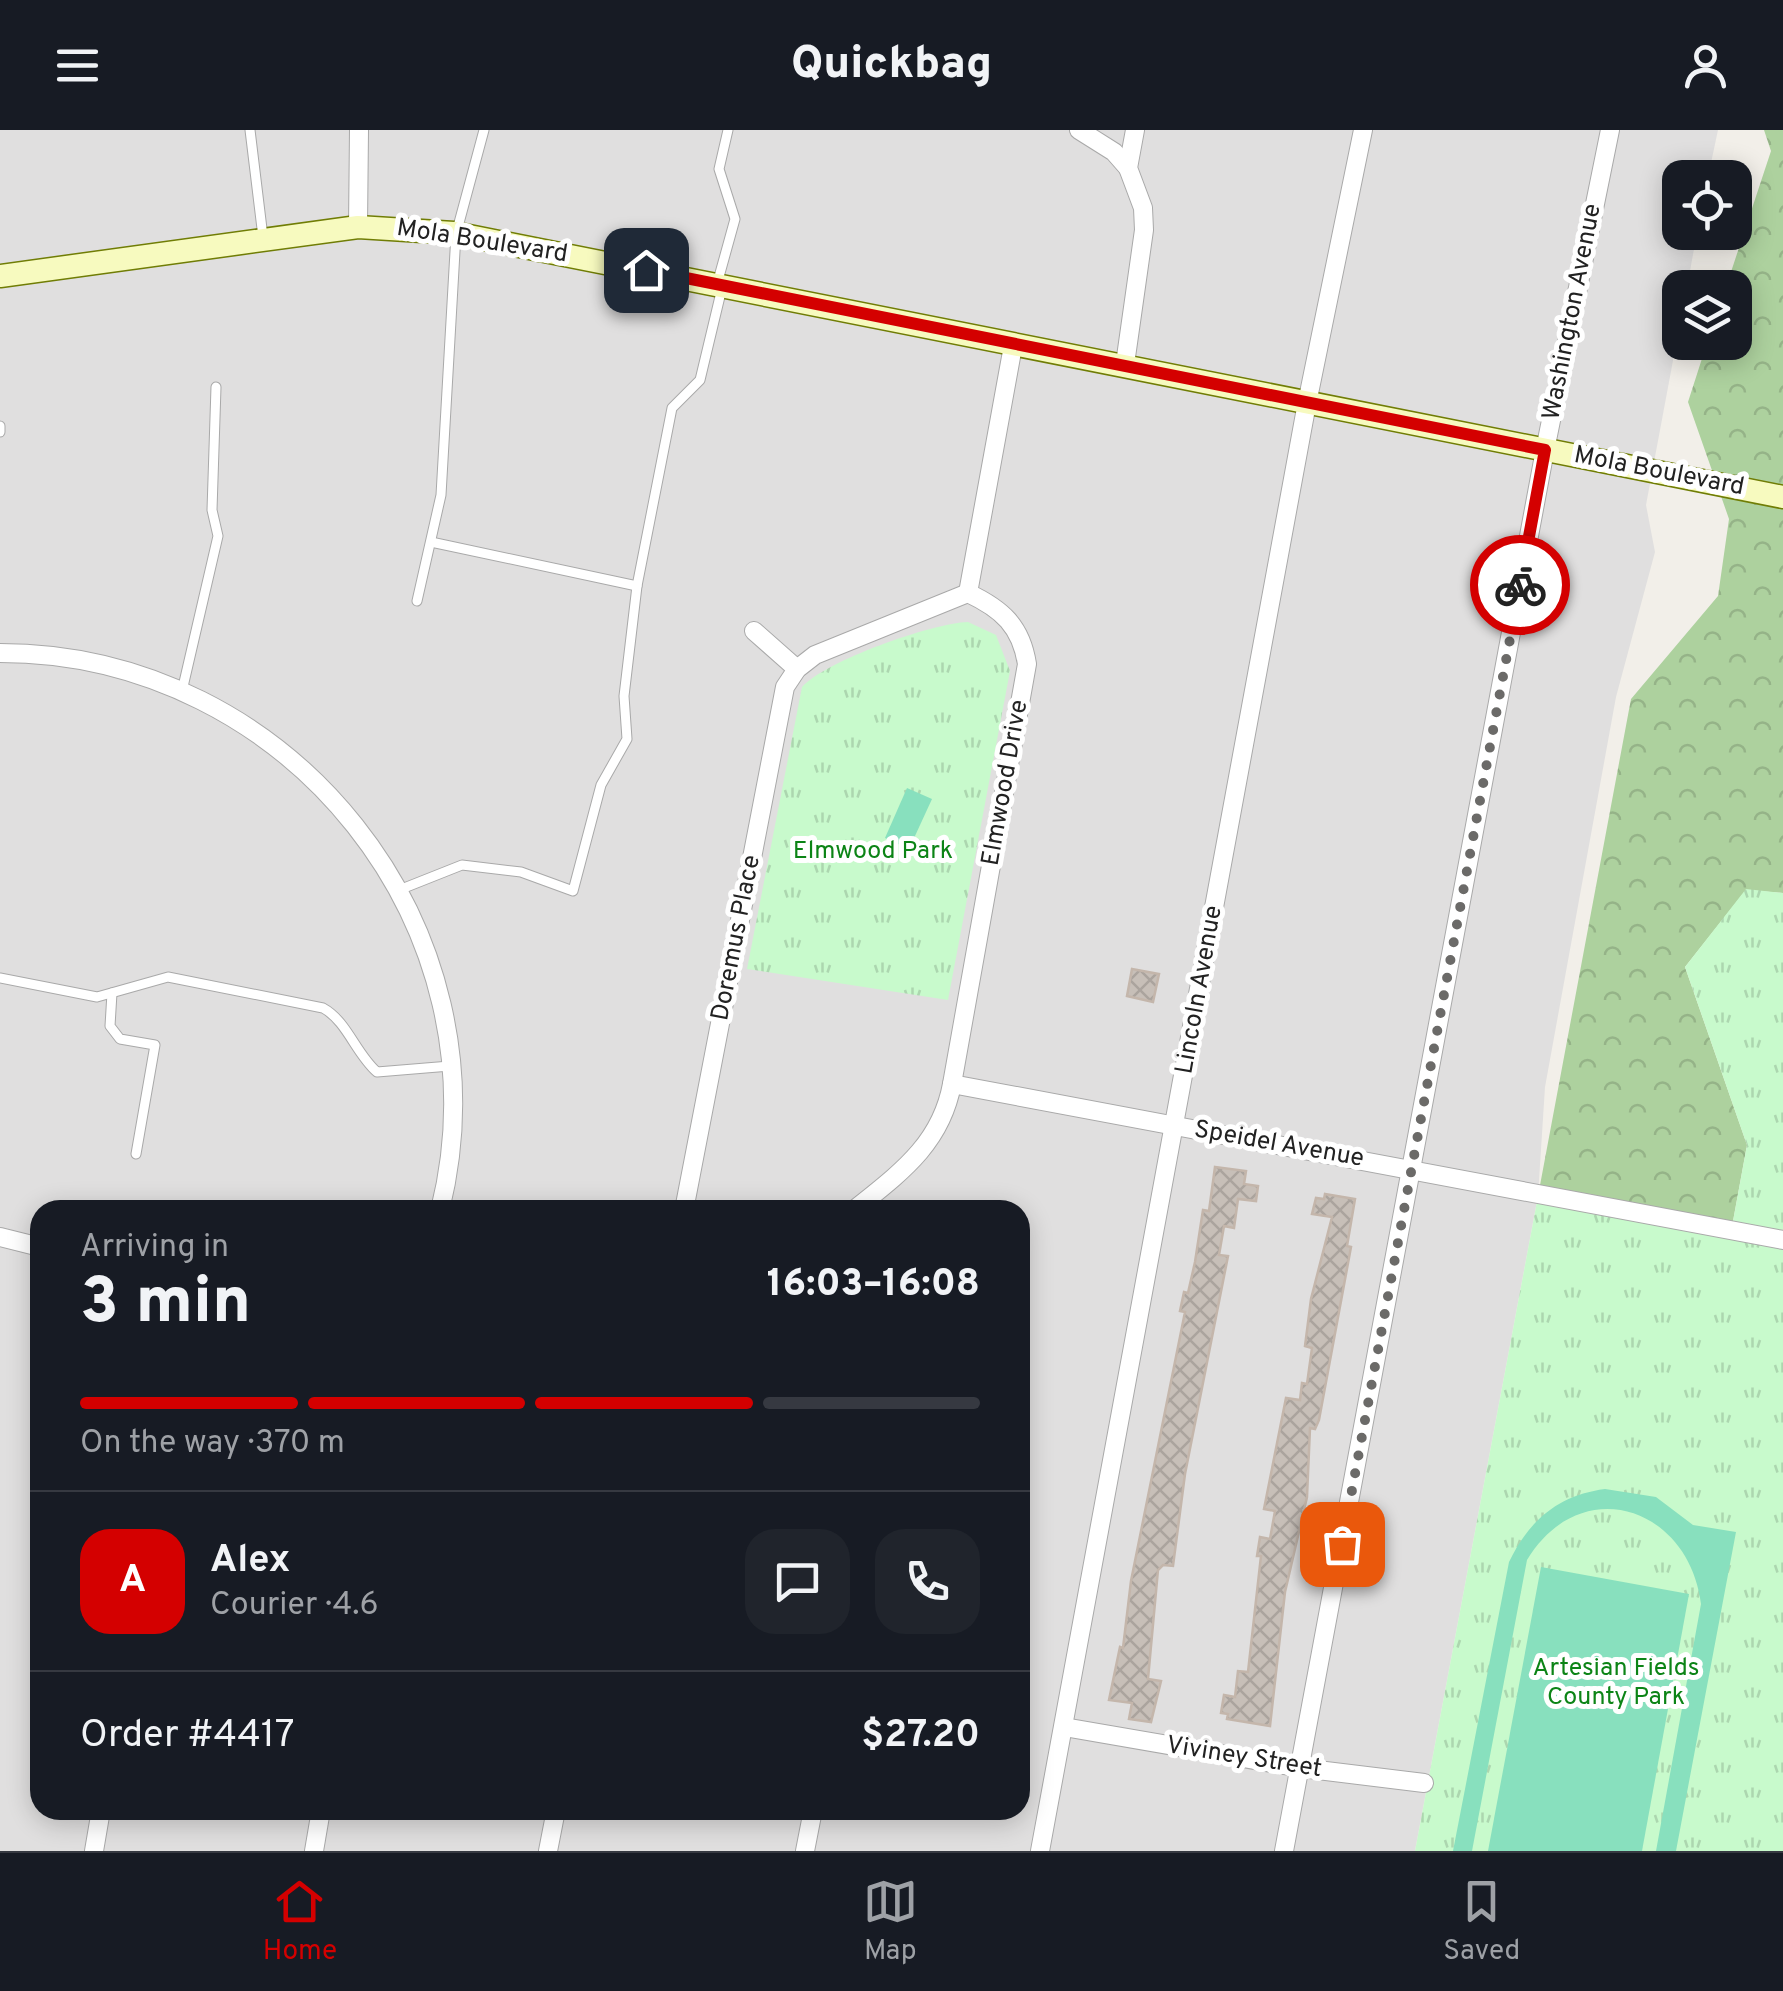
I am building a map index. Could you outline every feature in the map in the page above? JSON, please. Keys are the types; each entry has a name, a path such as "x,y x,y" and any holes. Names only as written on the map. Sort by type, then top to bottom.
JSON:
{"street":[{"path":"358,227 360,130"},
{"path":"1079,130 1114,152 1138,188 1144,230 1126,364"},
{"path":"1128,168 1135,130"},
{"name":"Lincoln Avenue","path":"1040,1851 1307,403 1362,130"},
{"name":"Washington Avenue","path":"1284,1851 1545,450 1610,130"},
{"name":"Mola Boulevard","path":"0,276 358,227 456,234 1783,497"},
{"path":"754,631 797,669 815,655 968,593 1012,346"},
{"name":"Elmwood Drive","path":"867,1200 916,1161 947,1112 1026,664 1023,641 1001,609 968,593"},
{"path":"0,653 90,662 182,692 257,733 295,762 356,824 399,890 438,986 452,1066 451,1167 443,1200"},
{"name":"Doremus Place","path":"686,1200 785,687 797,669"},
{"name":"Speidel Avenue","path":"952,1084 1783,1240"},
{"path":"0,1237 30,1244"},
{"name":"Viviney Street","path":"1064,1728 1301,1768 1424,1782"},
{"path":"94,1851 99,1820"},
{"path":"314,1851 319,1820"},
{"path":"548,1851 554,1820"},
{"path":"805,1851 811,1820"}],"lane":[{"path":"250,130 264,240"},
{"path":"418,601 443,476 456,234 484,130"},
{"path":"399,890 462,865 521,872 573,891 601,785 627,739 624,696 638,586 672,408 700,380 735,218 719,169 728,130"},
{"path":"182,692 218,536 212,510 216,387"},
{"path":"430,542 638,586"},
{"path":"0,978 97,997 168,978 322,1008 334,1014 364,1061 378,1072 452,1066"},
{"path":"112,993 110,1026 120,1039 155,1045 136,1154"}],"shaded area":[{"path":"0,130 1718,130 1712,160 1662,160 1662,250 1694,250 1690,270 1662,270 1662,360 1673,360 1646,505 1655,552 1616,697 1545,1087 1538,1196 1415,1851 0,1851"}],"green space":[{"path":"1764,130 1783,130 1783,893 1746,890 1685,967 1747,1145 1731,1232 1538,1196 1631,699 1718,596 1729,519 1688,402 1702,360 1752,360 1752,270 1732,270 1738,250 1752,250 1752,208 1771,151"},
{"name":"Elmwood Park","path":"968,622 996,635 1010,671 948,1000 747,969 802,687 833,666 880,645"},
{"path":"907,788 932,799 909,849 885,838"},
{"name":"Artesian Fields County Park","path":"1746,889 1783,893 1783,1851 1415,1851 1538,1196 1731,1232 1747,1145 1685,967"},
{"path":"1605,1489 1656,1497 1693,1525 1736,1532 1676,1851 1656,1851 1701,1604 1692,1571 1676,1544 1655,1524 1630,1512 1603,1509 1575,1516 1549,1532 1527,1560 1472,1851 1453,1851 1509,1562 1526,1534 1547,1512 1573,1497"},
{"path":"1541,1567 1689,1594 1642,1851 1488,1851"}],"building":[{"path":"1132,969 1159,974 1153,1002 1127,996"},
{"path":"1215,1167 1246,1171 1244,1184 1258,1186 1256,1201 1238,1199 1234,1228 1224,1226 1219,1255 1228,1256 1185,1474 1173,1566 1163,1565 1158,1570 1148,1679 1161,1681 1151,1722 1129,1719 1132,1703 1109,1700 1120,1647 1123,1648 1131,1581 1185,1312 1180,1311 1184,1292 1188,1293 1203,1210 1209,1211"},
{"path":"1325,1194 1355,1199 1347,1246 1351,1247 1319,1420 1315,1429 1310,1428 1307,1497 1285,1592 1270,1726 1227,1719 1228,1714 1221,1713 1224,1695 1235,1697 1238,1671 1248,1672 1261,1556 1257,1556 1260,1537 1270,1539 1275,1511 1264,1509 1286,1398 1300,1400 1302,1383 1307,1384 1312,1348 1305,1346 1311,1299 1332,1217 1312,1214 1316,1198 1324,1199"}],"way so far":[{"path":"1342,1544 1520,585"}],"route":[{"path":"646,270 1545,450 1520,585"}]}
